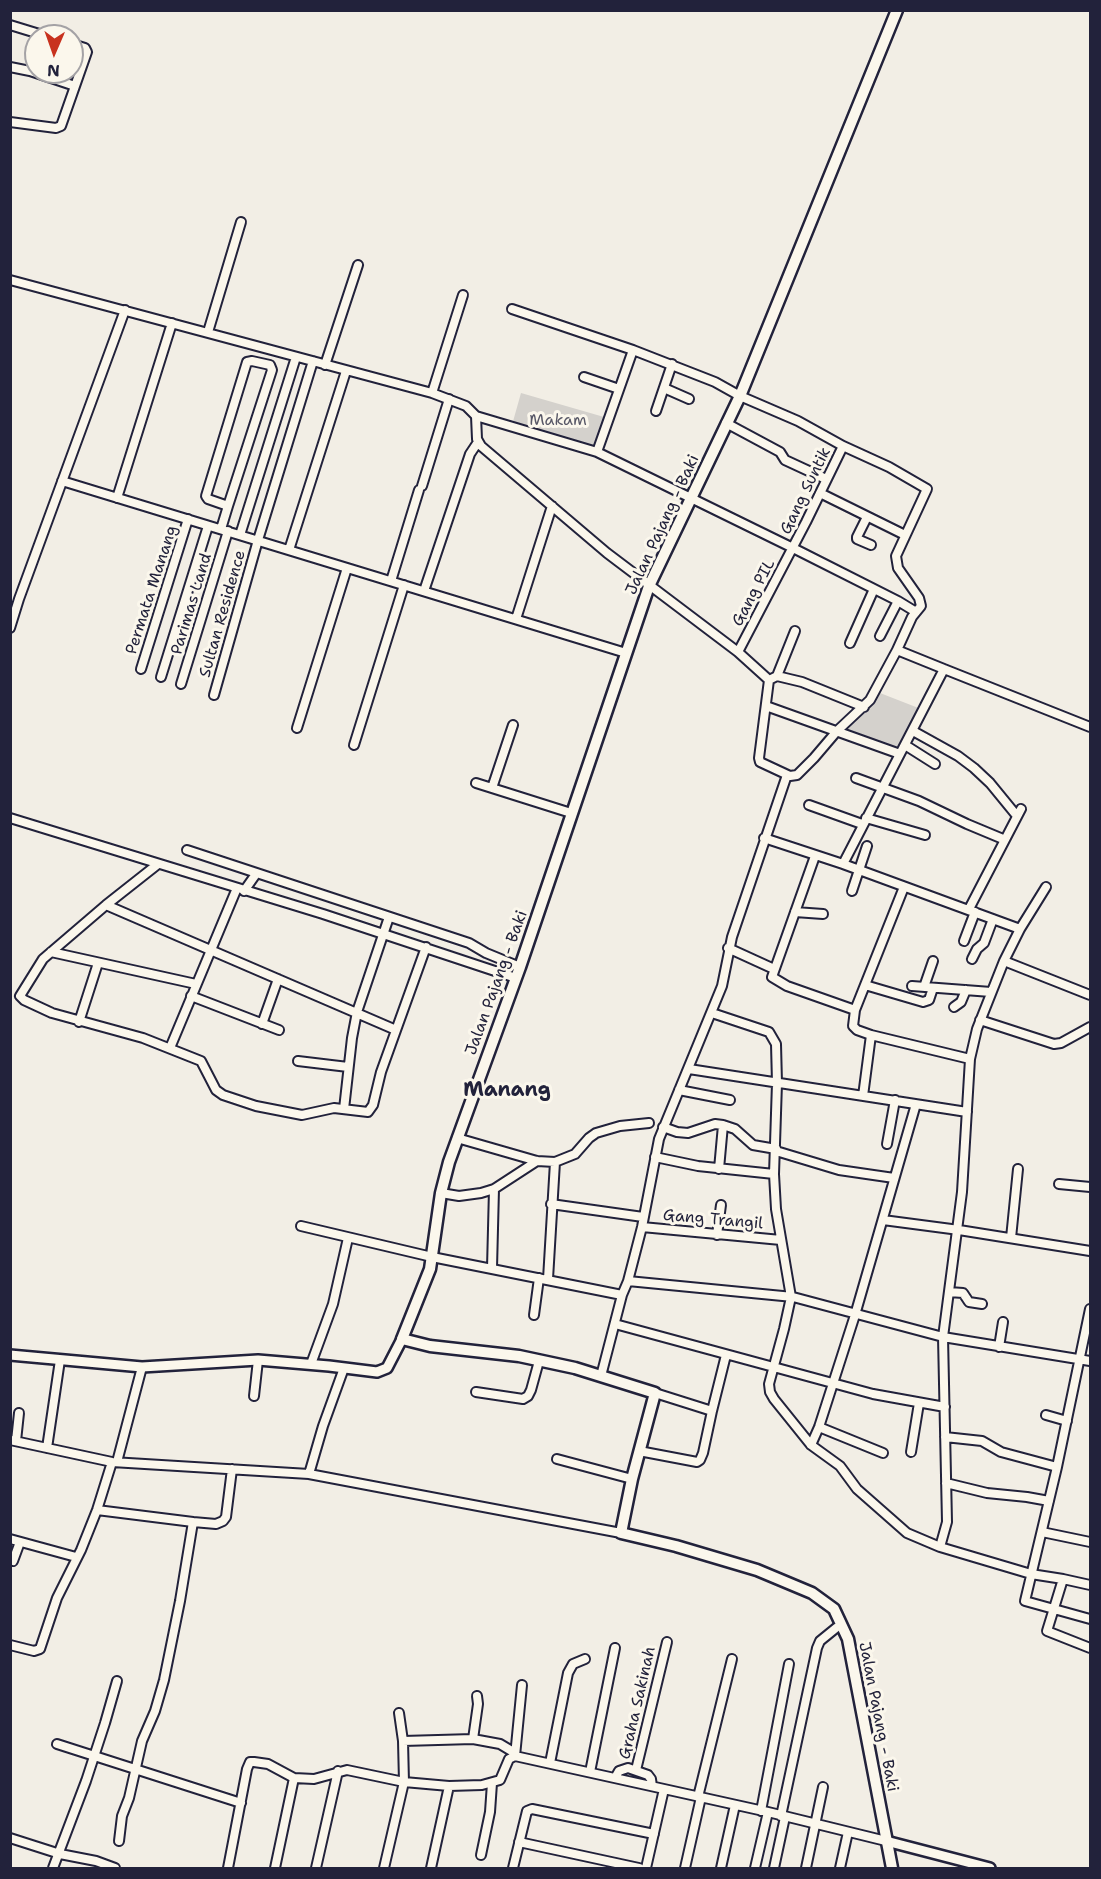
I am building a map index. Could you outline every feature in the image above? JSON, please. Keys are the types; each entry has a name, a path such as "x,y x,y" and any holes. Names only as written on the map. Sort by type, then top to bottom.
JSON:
{"main road":[{"name":"Jalan Pajang - Baki","path":"402,1339 428,1277 441,1193 457,1138 520,967 649,586 742,393 897,10"},
{"path":"402,1339 430,1346 519,1356 601,1376 655,1393 632,1479 621,1533"},
{"name":"Jalan Pajang - Baki","path":"621,1533 685,1548 757,1570 812,1593 834,1609 838,1625 848,1639 892,1869"}],"street":[{"path":"10,122 59,127 64,121 75,86 69,84"},
{"path":"208,332 241,222"},
{"path":"325,365 358,265"},
{"path":"10,280 432,393 466,406 476,416 597,452 793,548 916,612"},
{"path":"432,393 463,295"},
{"path":"512,309 672,364 742,393 843,446 889,467 927,489 898,551 897,562 898,568 919,598 921,606 876,692 797,775 787,775 759,760 766,706 773,678 795,631"},
{"path":"10,628 125,310"},
{"path":"117,498 172,323"},
{"path":"597,452 633,350"},
{"path":"240,535 296,357"},
{"name":"Sultan Residence","path":"214,695 258,540 313,361"},
{"name":"Parimas Land","path":"181,684 224,530 228,506 272,370 270,364 247,362 206,496 208,499 228,506"},
{"path":"656,411 672,364"},
{"path":"289,550 346,371"},
{"path":"584,377 620,389"},
{"path":"664,388 689,399"},
{"path":"392,581 449,399"},
{"path":"424,591 470,454 478,442 476,416"},
{"path":"726,423 780,452 785,460 826,479"},
{"path":"478,442 649,586 773,678 812,685 864,707"},
{"name":"Gang Suntik","path":"793,548 843,446"},
{"path":"62,481 626,653"},
{"path":"820,493 906,535"},
{"path":"516,619 552,506"},
{"path":"867,517 857,539 871,545"},
{"name":"Permata Manang","path":"141,669 188,519"},
{"path":"161,677 208,526"},
{"name":"Gang PIL","path":"738,652 793,548"},
{"path":"297,728 346,568"},
{"path":"354,746 404,585"},
{"path":"850,644 874,589"},
{"path":"880,636 898,601"},
{"path":"897,650 1090,728"},
{"path":"843,864 944,669"},
{"path":"766,706 900,754"},
{"path":"492,788 513,725"},
{"path":"913,731 958,756 974,768 1019,812 1003,839 972,911 964,941"},
{"path":"905,746 935,764"},
{"path":"601,1376 642,1227 663,1127 712,1013 724,978 728,948 787,775"},
{"path":"856,778 919,801 1003,839"},
{"path":"476,783 571,813"},
{"path":"809,805 925,836"},
{"path":"10,818 426,947 516,978"},
{"path":"764,838 843,864 1020,929"},
{"path":"852,891 867,846"},
{"path":"187,850 469,943 486,953 520,967"},
{"path":"815,856 772,977 820,999 855,1010"},
{"path":"158,864 51,952 35,969 20,996 52,1013 143,1038 201,1061 212,1084 223,1095 256,1106 302,1115 334,1108 368,1112 373,1105 381,1072 426,947"},
{"path":"170,1048 210,950 241,890 256,874"},
{"path":"904,887 855,1010 853,1027 871,1035 970,1059"},
{"path":"940,1547 946,1522 943,1338 962,1192 970,1059 980,1020 1004,961 1020,929 1046,887"},
{"path":"106,905 396,1030"},
{"path":"795,912 823,914"},
{"path":"344,1108 357,1012 389,917"},
{"path":"972,959 977,949 984,943 993,919"},
{"path":"728,948 774,969"},
{"path":"51,952 196,984"},
{"path":"865,985 923,1002 929,1000 933,961"},
{"path":"1004,961 1090,995"},
{"path":"79,1022 98,963"},
{"path":"262,1024 278,979"},
{"path":"912,986 991,992"},
{"path":"954,1007 962,1002 966,990"},
{"path":"191,996 279,1030"},
{"path":"712,1013 769,1032 776,1044 779,1151 774,1174 776,1209 793,1297 770,1384 770,1392 780,1408 811,1446 840,1466 857,1489 907,1533 940,1547 1031,1574 1090,1585"},
{"path":"980,1020 1054,1044 1090,1027"},
{"path":"863,1096 871,1035"},
{"path":"298,1061 348,1067"},
{"path":"688,1069 967,1112"},
{"path":"679,1090 730,1100"},
{"path":"887,1144 895,1100"},
{"path":"811,1446 855,1315 916,1104"},
{"path":"457,1138 537,1161 555,1162 575,1154 596,1133 620,1126 649,1123"},
{"path":"663,1127 676,1132 688,1133 715,1124 723,1125 735,1129 753,1145 838,1170 894,1178"},
{"path":"719,1169 723,1125"},
{"path":"655,1157 719,1169 774,1174"},
{"path":"441,1193 459,1196 494,1189 537,1161"},
{"path":"534,1315 544,1279 555,1162"},
{"path":"1011,1238 1018,1169"},
{"path":"1059,1184 1090,1187"},
{"path":"492,1269 494,1189"},
{"path":"551,1204 643,1217"},
{"path":"717,1235 721,1205"},
{"path":"883,1220 1090,1251"},
{"path":"302,1226 432,1257 622,1295"},
{"name":"Gang Trangil","path":"642,1227 781,1240"},
{"path":"311,1364 333,1304 348,1238"},
{"path":"628,1281 793,1297 943,1338 1090,1360"},
{"path":"949,1292 963,1293 969,1302 982,1304"},
{"path":"1090,1309 1057,1467 1025,1601 1090,1619"},
{"path":"999,1347 1003,1322"},
{"path":"615,1324 873,1394 945,1407"},
{"path":"10,1356 142,1367 258,1360 369,1372 382,1371 390,1363 402,1339"},
{"path":"639,1451 697,1462 700,1460 726,1355"},
{"path":"47,1448 60,1360"},
{"path":"254,1396 258,1360"},
{"path":"476,1392 524,1399 531,1390 539,1361"},
{"path":"10,1645 34,1652 40,1649 57,1598 97,1510 114,1462 142,1367"},
{"path":"309,1474 344,1368"},
{"path":"655,1393 712,1411"},
{"path":"911,1452 919,1403"},
{"path":"19,1413 13,1441 114,1462 309,1474 621,1533"},
{"path":"1046,1415 1067,1421"},
{"path":"819,1427 883,1453"},
{"path":"945,1437 982,1441 1001,1452 1057,1467"},
{"path":"557,1460 632,1479"},
{"path":"97,1510 216,1524 226,1517 232,1469"},
{"path":"946,1483 987,1493 1049,1501"},
{"path":"119,1841 122,1816 142,1741 164,1680 193,1522"},
{"path":"1042,1532 1090,1542"},
{"path":"10,1539 76,1557"},
{"path":"13,1561 20,1542"},
{"path":"1063,1579 1047,1631 1090,1648"},
{"path":"774,1868 817,1648 820,1641 838,1625"},
{"name":"Graha Sakinah","path":"636,1770 667,1642"},
{"path":"590,1772 615,1648"},
{"path":"550,1762 568,1673 573,1664 585,1659"},
{"path":"684,1869 732,1659"},
{"path":"755,1869 789,1664"},
{"path":"53,1869 94,1756 117,1681"},
{"path":"228,1869 250,1762 268,1764 294,1778 314,1779 347,1770 404,1782 449,1786 492,1783 500,1780 509,1759 515,1754 522,1686"},
{"path":"472,1739 478,1704 477,1696"},
{"path":"384,1869 404,1782 403,1741 399,1713"},
{"path":"403,1741 472,1739 500,1744 515,1754 783,1816 990,1869"},
{"path":"57,1744 241,1803"},
{"name":"Graha Sakinah","path":"615,1778 623,1768 636,1770 648,1775 652,1786"},
{"path":"316,1869 338,1772"},
{"path":"275,1869 294,1778"},
{"path":"481,1855 492,1783"},
{"path":"431,1869 449,1786"},
{"path":"806,1869 824,1787"},
{"path":"646,1869 664,1789"},
{"path":"721,1869 735,1805"},
{"path":"513,1869 527,1811 532,1809 654,1834"},
{"path":"840,1869 848,1832"},
{"path":"10,1838 60,1854 96,1861 115,1869"},
{"path":"519,1842 639,1869"}],"green space":[{"name":"Makam","path":"521,393 604,417 595,448 512,425"},
{"path":"880,693 921,709 898,751 844,731"}],"district":[{"name":"Manang","path":"507,1091"}]}
